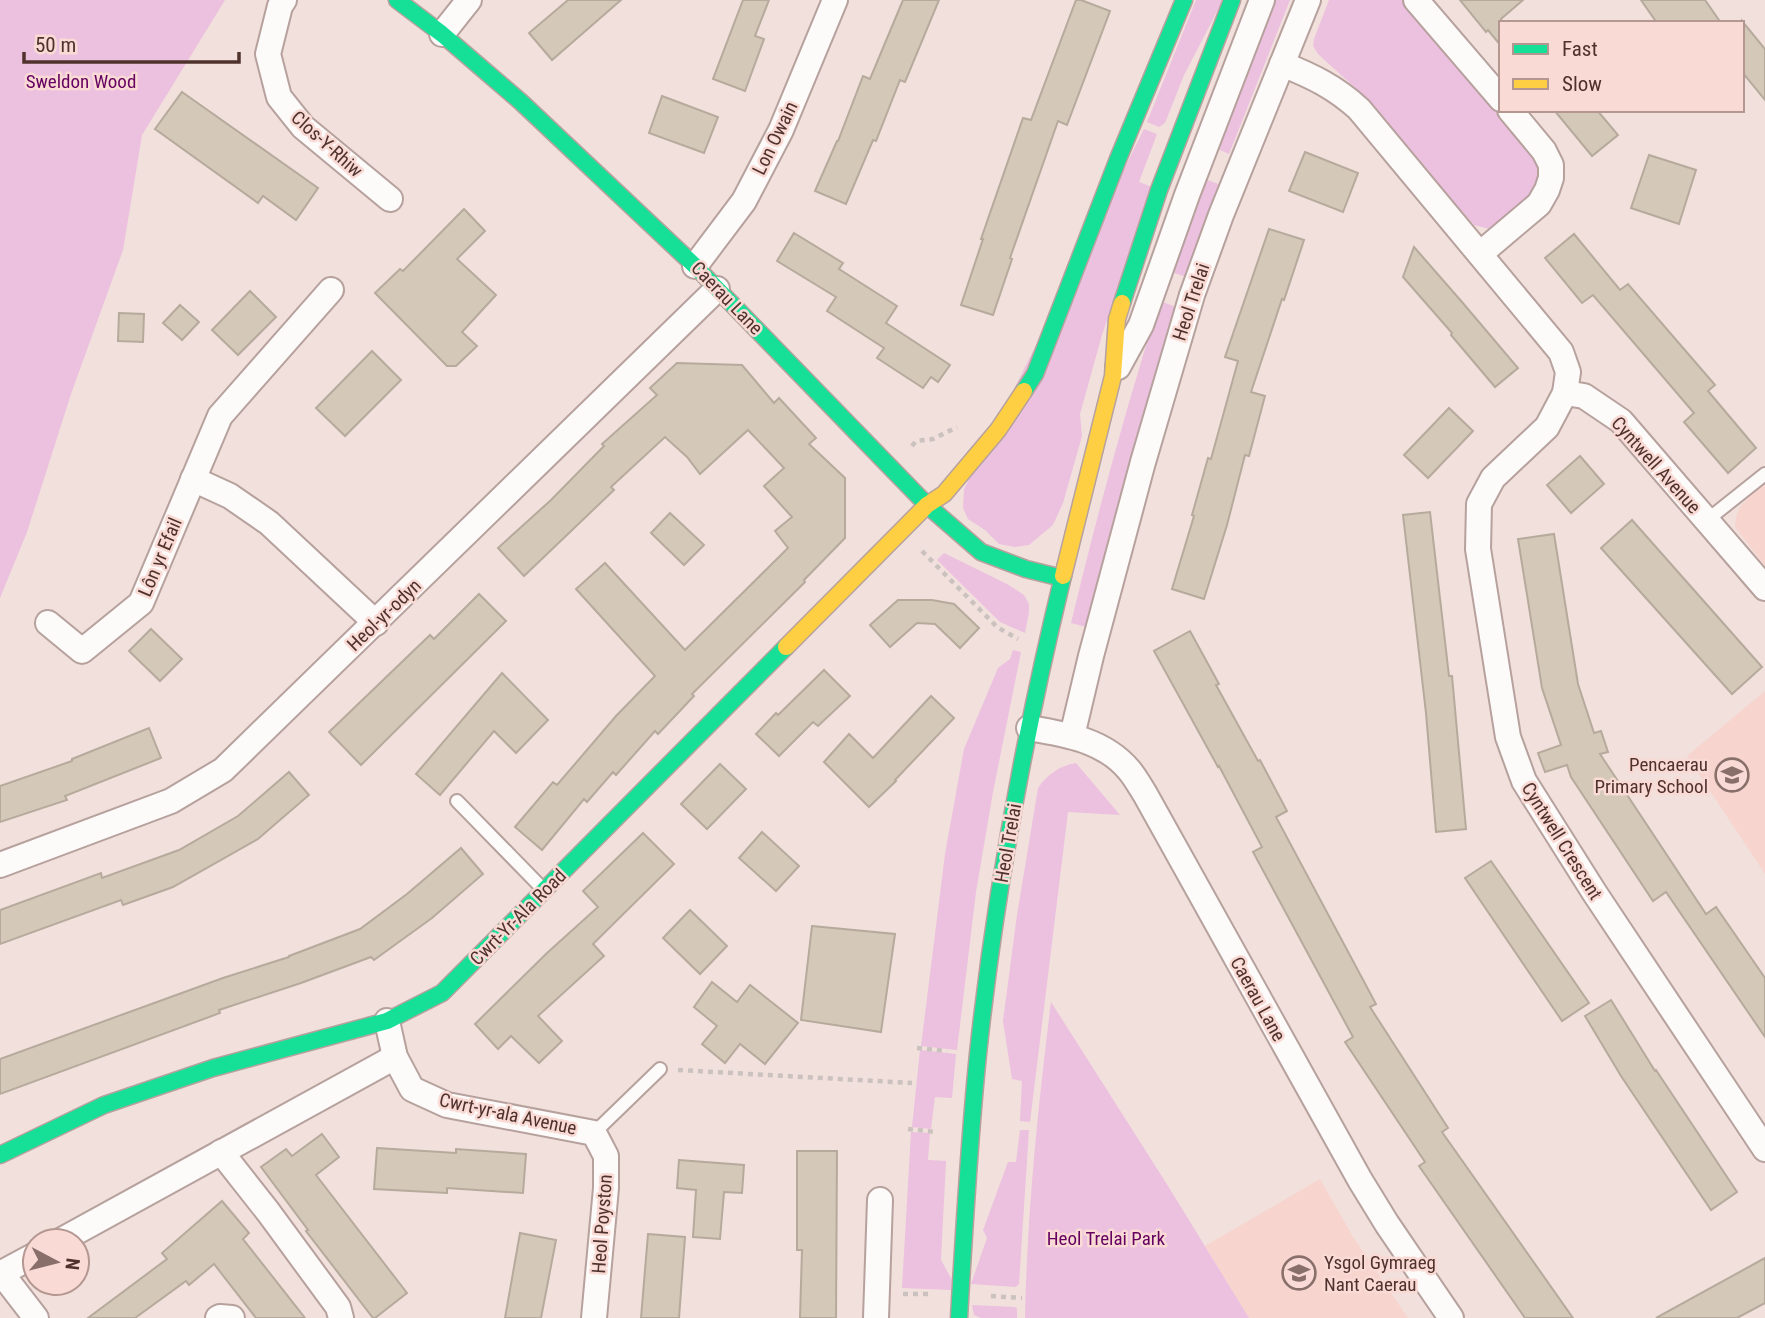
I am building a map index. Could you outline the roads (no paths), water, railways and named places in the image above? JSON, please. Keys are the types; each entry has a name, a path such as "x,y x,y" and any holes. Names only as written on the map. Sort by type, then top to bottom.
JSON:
{"street":[{"name":"Clos-Y-Rhiw","path":"284,0 280,6 268,54 279,97 303,127 390,199"},
{"name":"Caerau Lane","path":"397,0 442,34 521,102 695,266 928,505 981,552 1026,569 1062,578"},
{"path":"442,34 469,0"},
{"name":"Lon Owain","path":"695,266 744,201 775,142 835,0"},
{"path":"928,505 944,494 998,430 1035,374 1118,159 1184,0"},
{"name":"Heol Trelai","path":"959,1318 978,1053 999,892 1028,728 1062,578 1113,376 1117,319 1159,190 1232,0"},
{"name":"Heol Trelai","path":"1113,376 1141,325 1200,160 1262,0"},
{"name":"Heol Trelai","path":"1072,736 1143,462 1192,295 1221,215 1308,0"},
{"path":"1416,0 1499,97"},
{"path":"1282,64 1319,79 1359,109 1561,352 1568,372 1565,393"},
{"path":"1480,254 1539,204 1548,190 1551,178 1551,165 1544,150 1512,112"},
{"name":"Heol-yr-odyn","path":"0,865 171,801 223,770 718,289"},
{"name":"Lôn yr Efail","path":"48,623 82,651 141,603 220,416 331,290"},
{"name":"Cyntwell Avenue","path":"1565,393 1584,396 1620,421 1765,589"},
{"name":"Cyntwell Crescent","path":"1565,393 1547,426 1493,478 1479,504 1478,549 1508,737 1524,781 1594,892 1765,1149"},
{"path":"193,479 230,496 269,523 376,623"},
{"name":"Cwrt-Yr-Ala Road","path":"0,1155 104,1105 213,1068 387,1021 442,993 928,505"},
{"name":"Caerau Lane","path":"1028,728 1091,742 1112,754 1130,771 1360,1180 1451,1318"},
{"name":"Cwrt-yr-ala Avenue","path":"387,1021 395,1058 412,1089 447,1105 594,1133"},
{"path":"85,1227 395,1058"},
{"name":"Heol Poyston","path":"594,1133 606,1156 594,1318"},
{"path":"221,1152 338,1307 341,1318"},
{"path":"876,1318 880,1200"},
{"path":"21,1263 1,1274 36,1318"},
{"path":"218,1318 232,1318"}],"lane":[{"path":"1706,521 1765,474"},
{"path":"457,801 545,890"},
{"path":"594,1133 660,1069"}],"place":[{"name":"Pencaerau Primary School","path":"1732,775"},
{"name":"Ysgol Gymraeg Nant Caerau","path":"1299,1273"}],"park label":[{"name":"Sweldon Wood","path":"81,81"},
{"name":"Heol Trelai Park","path":"1106,1238"}]}
